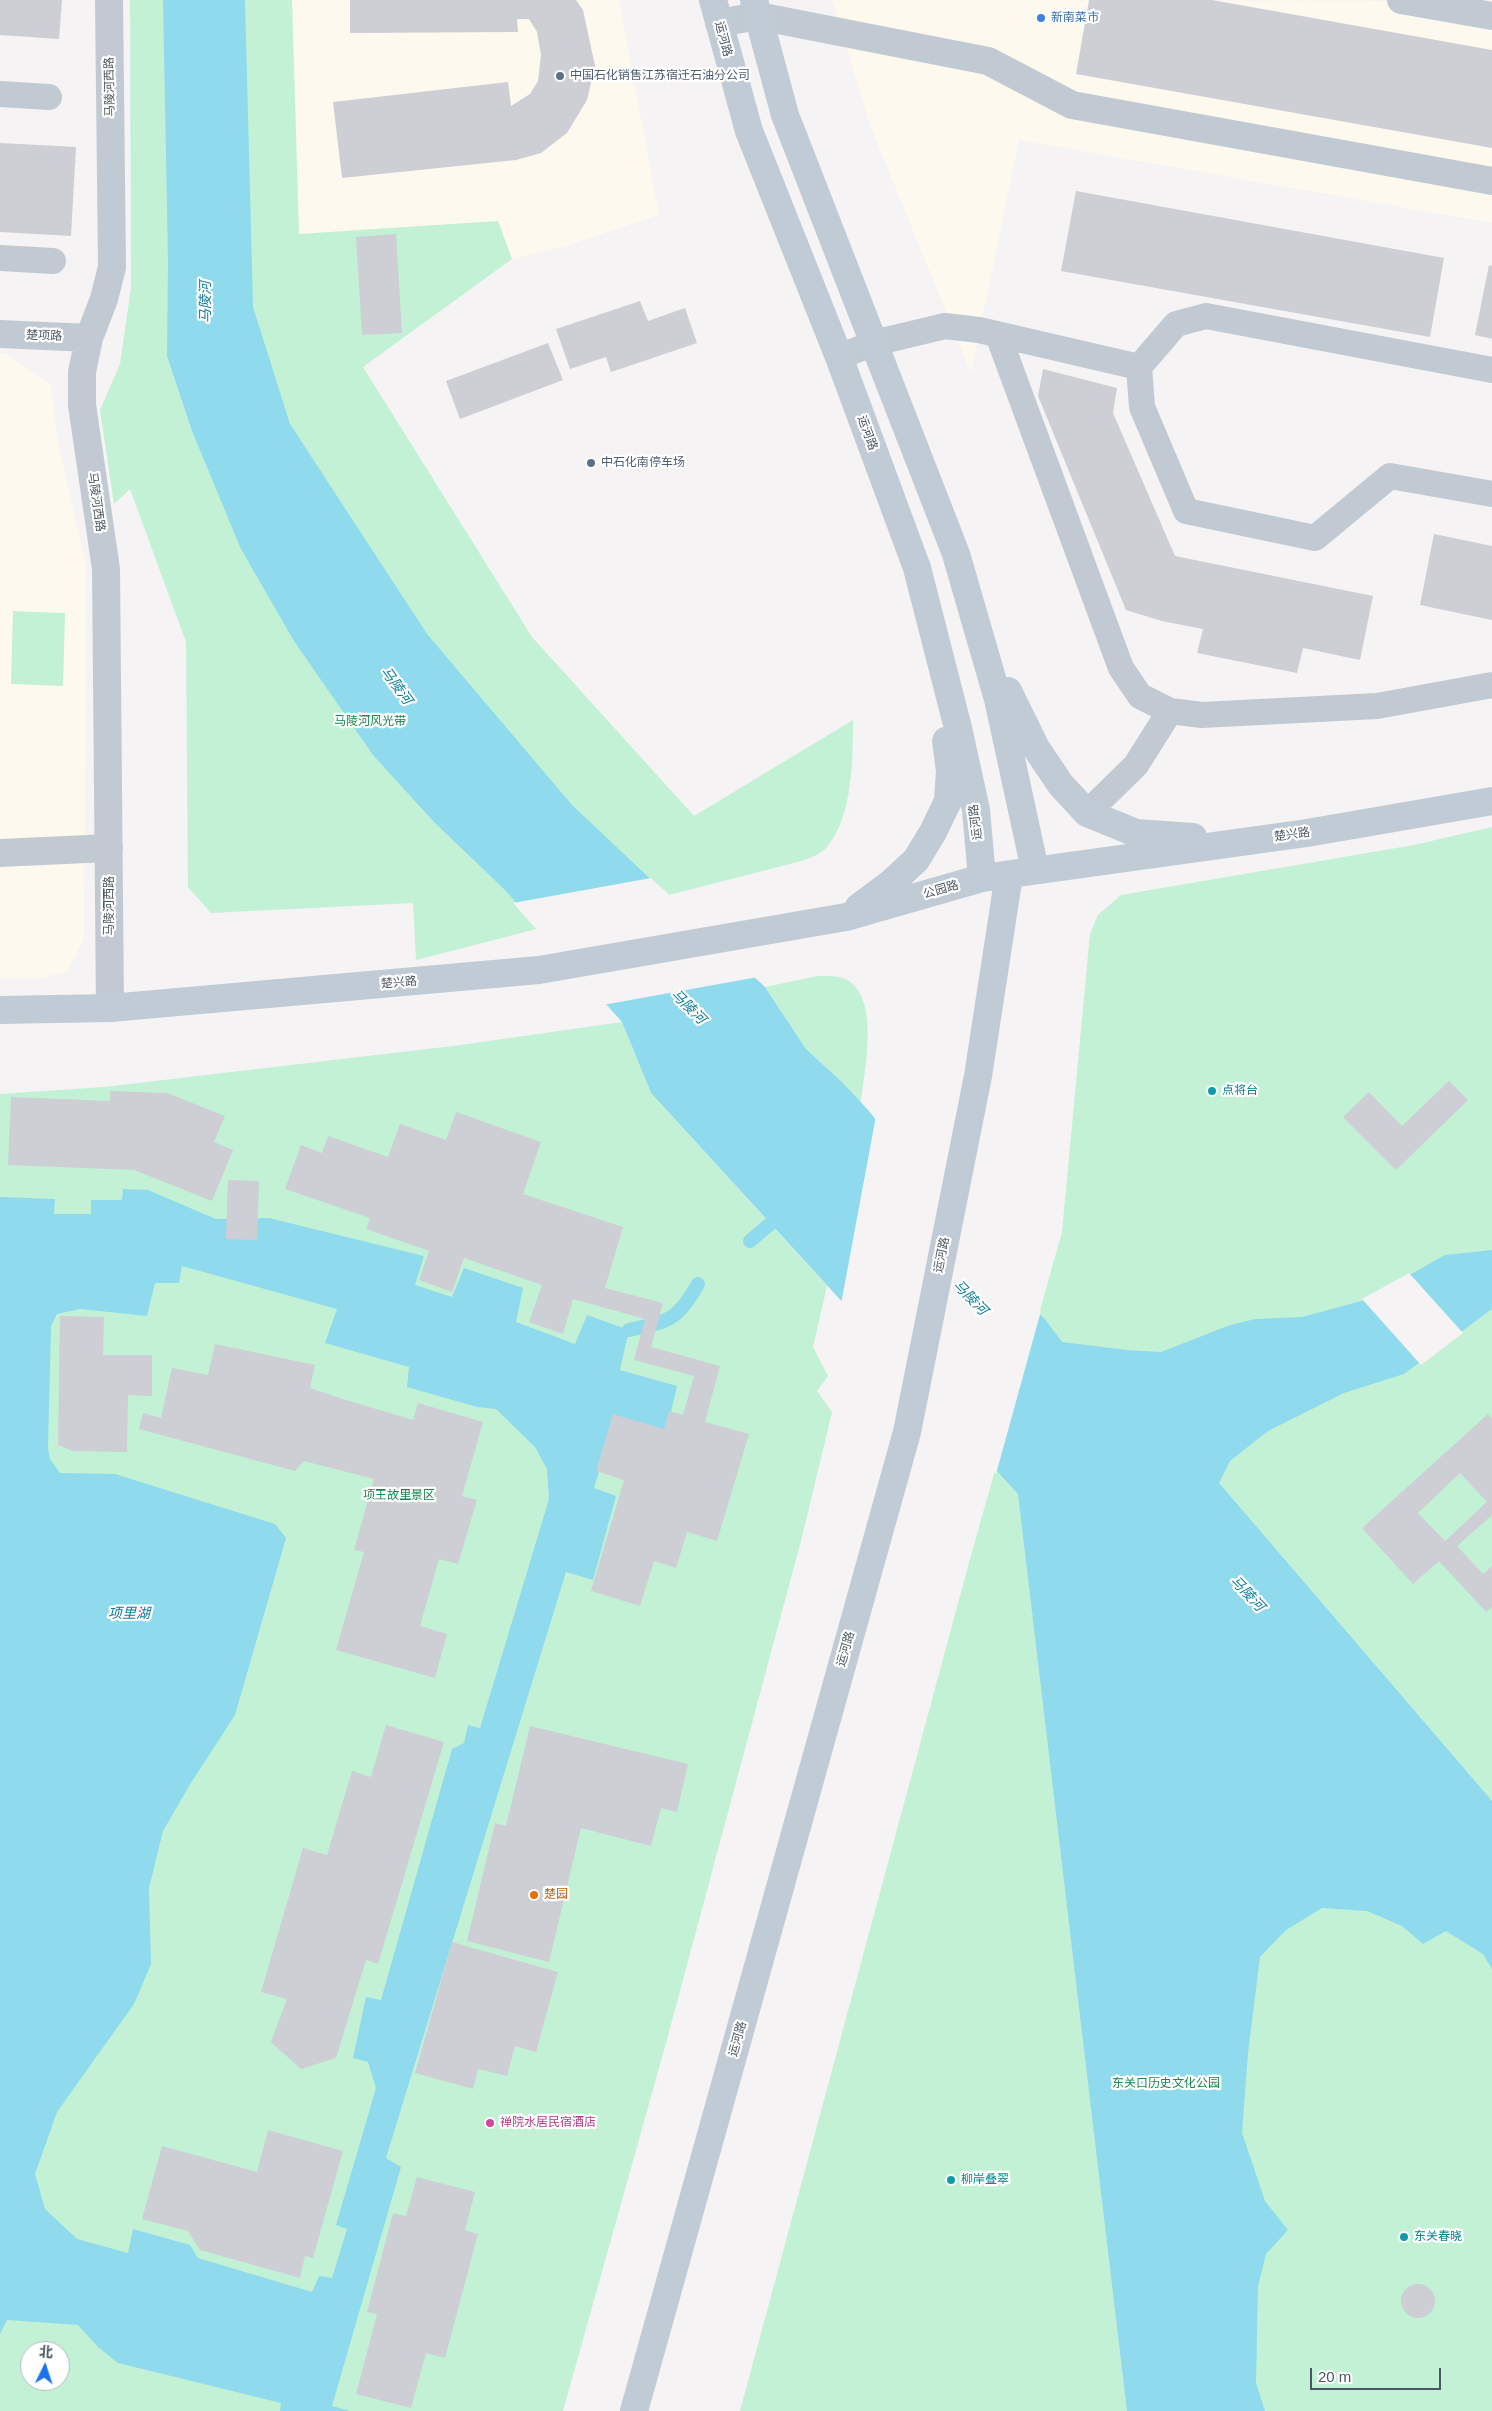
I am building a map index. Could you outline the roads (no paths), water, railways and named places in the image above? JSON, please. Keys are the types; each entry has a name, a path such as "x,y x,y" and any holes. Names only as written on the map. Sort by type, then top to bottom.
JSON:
{"street":[{"name":"马陵河西路","path":"109,0 112,267 104,299 89,338 82,372 82,405 106,569 110,1008"},
{"path":"1402,0 1492,16"},
{"path":"716,12 756,8 988,61 1072,105 1492,181"},
{"name":"运河路","path":"634,2411 907,1432 978,1076 1022,873 998,699 956,554 785,115 756,8"},
{"name":"运河路","path":"716,12 749,131 838,357 917,568 958,728 976,810 982,878"},
{"name":"楚项路","path":"0,334 89,338"},
{"path":"973,611 1020,718 1036,748 1061,785 1087,813 1136,833 1252,841"},
{"path":"846,917 890,884 916,860 933,832 948,801 950,771 932,625"},
{"name":"楚兴路","path":"1090,862 1252,841 1492,801"},
{"path":"0,853 109,848"},
{"name":"公园路","path":"794,926 846,917 982,878 1090,862"},
{"name":"楚兴路","path":"0,1010 110,1008 539,970 794,926"}],"lane":[{"path":"0,94 49,97"},
{"path":"0,258 53,261"},
{"path":"1492,370 1206,316 1176,324 1139,367 1142,407 1186,511 1315,538 1390,476 1492,494"},
{"path":"838,357 874,343 945,326 998,335 1139,367"},
{"path":"998,335 1121,668 1140,696 1170,711 1202,715 1377,706 1492,685"},
{"path":"1087,813 1136,765 1170,711"}],"water":[{"name":"马陵河","path":"163,0 245,0 253,307 290,424 427,634 572,805 765,987 806,1049 843,1083 868,1110 1025,1301 1044,1318 1062,1342 1161,1352 1230,1325 1255,1319 1302,1317 1365,1300 1445,1255 1492,1250 1492,1309 1404,1374 1344,1393 1268,1431 1230,1461 1219,1483 1492,1801 1492,1969 1483,1954 1446,1931 1423,1944 1402,1926 1367,1911 1322,1908 1286,1930 1260,1957 1248,2053 1242,2133 1265,2201 1288,2230 1266,2254 1258,2286 1256,2383 1265,2411 1127,2411 1018,1494 651,1093 622,1022 506,891 434,822 373,755 294,641 241,549 192,431 167,356 168,261"},
{"name":"项里湖","path":"123,1189 148,1190 216,1219 269,1218 424,1256 415,1285 452,1297 464,1268 523,1288 516,1322 575,1344 587,1315 629,1330 620,1370 677,1386 666,1433 615,1419 594,1488 616,1496 593,1580 566,1572 386,2158 401,2167 332,2406 350,2411 280,2411 281,2403 118,2363 98,2347 78,2325 7,2320 0,2334 0,1197 55,1199 54,1214 91,1214 91,1200 122,1200","holes":["182,1266 337,1309 325,1343 409,1367 407,1387 477,1407 496,1409 535,1447 547,1469 549,1499 480,1728 468,1725 464,1743 452,1749 381,2000 366,1997 353,2058 368,2062 376,2088 336,2225 347,2229 332,2278 319,2276 312,2292 198,2258 190,2245 133,2229 128,2253 77,2239 45,2209 35,2174 57,2112 134,2004 151,1964 149,1888 163,1831 189,1786 235,1715 286,1538 275,1524 115,1474 60,1473 50,1459 48,1448 51,1326 57,1314 80,1309 147,1316 155,1283 179,1283"]}],"waterway":[{"path":"750,1241 784,1212"},
{"path":"629,1330 671,1318 684,1306 698,1284"}],"place":[{"name":"新南菜市","path":"1041,18"},
{"name":"中国石化销售江苏宿迁石油分公司","path":"560,76"},
{"name":"中石化南停车场","path":"591,463"},
{"name":"点将台","path":"1212,1091"},
{"name":"楚园","path":"534,1895"},
{"name":"禅院水居民宿酒店","path":"490,2123"},
{"name":"柳岸叠翠","path":"951,2180"},
{"name":"东关春晓","path":"1404,2237"}],"park label":[{"name":"马陵河风光带","path":"370,722"},
{"name":"项王故里景区","path":"399,1496"},
{"name":"东关口历史文化公园","path":"1166,2084"}]}
